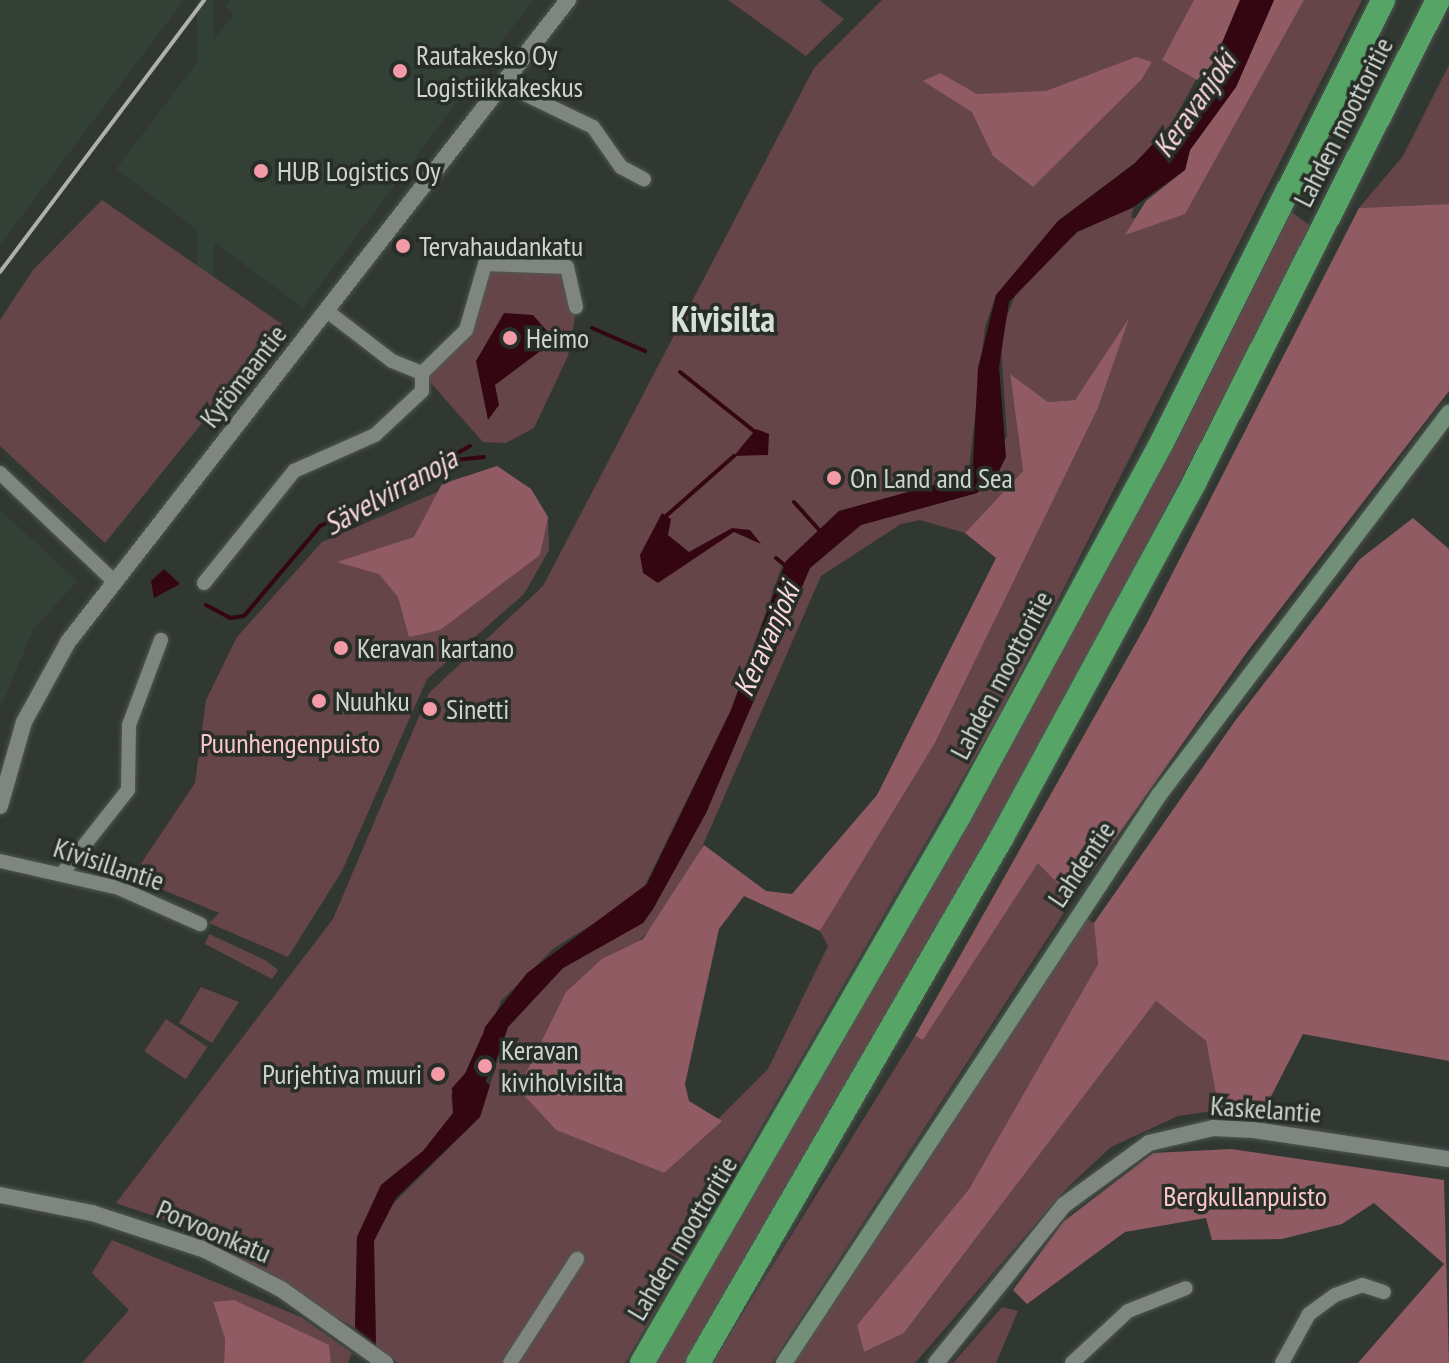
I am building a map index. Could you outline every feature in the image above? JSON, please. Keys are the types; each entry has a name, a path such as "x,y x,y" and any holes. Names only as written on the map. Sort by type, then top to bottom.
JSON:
{"highway":[{"name":"Lahden moottoritie","path":"642,1363 974,788 1161,444 1383,0"},
{"name":"Lahden moottoritie","path":"698,1363 1084,687 1438,0"}],"main road":[{"name":"Lahdentie","path":"788,1362 1159,795 1449,413"}],"street":[{"name":"Kytömaantie","path":"0,806 36,696 114,581 506,85 568,0"},
{"path":"506,85 593,127 621,167 644,179"},
{"path":"204,583 294,471 375,435 422,391 422,373 466,330 485,264 567,267 576,307"},
{"path":"327,311 392,361 422,373"},
{"path":"0,473 114,581"},
{"path":"64,871 128,790 129,725 161,640"},
{"name":"Kivisillantie","path":"0,861 64,871 200,924"},
{"name":"Kaskelantie","path":"936,1363 1064,1205 1149,1143 1213,1128 1254,1130 1449,1159"},
{"name":"Porvoonkatu","path":"0,1195 92,1213 189,1244 337,1325 385,1363"},
{"path":"510,1363 577,1259"},
{"path":"1282,1363 1309,1314 1335,1295 1362,1285 1384,1292"},
{"path":"1072,1363 1128,1311 1186,1288"}],"shaded area":[{"path":"0,0 184,0 0,245"},
{"path":"197,0 214,0 214,329 197,329"},
{"path":"231,0 533,0 303,308 116,169 234,14 226,6"},
{"path":"0,510 77,581 33,630 0,709"}],"green space":[{"path":"728,0 819,0 844,19 806,56"},
{"path":"882,0 1240,0 1171,125 1135,163 1058,221 996,295 985,327 969,469 960,478 839,511 782,566 731,710 640,895 554,948 501,1001 476,1061 451,1095 453,1113 423,1151 381,1185 357,1237 355,1328 198,1240 200,1232 116,1203 333,919 429,693 543,586 814,68"},
{"path":"1194,0 1240,0 1214,62 1197,80 1162,60"},
{"path":"1274,0 1304,0 1185,214 1125,235 1146,201 1185,170 1190,150 1236,87"},
{"path":"1304,0 1362,0 1001,712 625,1363 398,1363 376,1346 374,1241 385,1212 480,1117 508,1027 563,968 643,923 653,909 706,813 810,568 861,525 977,493 1007,436 1000,333 1019,286 1077,232 1134,206 1131,218 1184,214","holes":["1127,321 1098,408 935,743 820,931 828,946 768,1069 664,1173 556,1130 518,1089 540,1044 661,918 688,879 821,576 901,524 920,520 965,533 1023,471 1010,375 1048,402 1075,400"]},
{"path":"1136,57 1152,62 1141,80 1033,187 993,156 972,112 923,81 940,73 977,94 1046,91"},
{"path":"1449,65 1449,204 1359,208 1403,156"},
{"path":"102,200 282,324 105,543 0,446 0,320 33,270"},
{"path":"1449,204 1449,391 1247,652 1073,899 1038,863 923,1040 915,1036 1147,623 1359,208"},
{"path":"1289,210 1313,228 1002,819 688,1363 652,1363"},
{"path":"485,264 567,267 576,311 568,356 534,428 506,443 483,442 422,373 466,330"},
{"path":"1129,318 1098,408 935,743 820,931 744,896 719,929 685,1084 689,1101 722,1121 664,1173 556,1130 518,1089 566,992 602,959 643,939 704,845 766,891 792,894 877,795 996,558 965,533 1023,471 1010,374 1048,402 1075,400"},
{"name":"Puunhengenpuisto","path":"497,466 531,489 548,517 549,550 524,594 427,679 342,871 288,957 209,923 219,913 132,877 195,783 206,700 237,637 322,542"},
{"path":"497,466 531,489 548,517 540,555 440,630 409,637 398,597 379,574 337,562 414,537 442,484"},
{"path":"1413,518 1449,549 1449,1061 1303,1034 1263,1112 1219,1110 1206,1041 1156,1001 904,1333 864,1352 857,1325 969,1189 1098,964 1094,923 1235,721 1360,559"},
{"path":"1065,821 1059,884 1073,899 772,1363 712,1363 915,1036 923,1040"},
{"path":"1087,919 1094,923 1098,964 969,1189 857,1325 864,1352 905,1332 1156,1001 1206,1041 1219,1110 1178,1116 1111,1147 1065,1190 915,1363 794,1363"},
{"path":"209,934 265,960 278,970 272,979 205,944"},
{"path":"201,987 239,1002 212,1043 179,1023"},
{"path":"166,1019 207,1047 186,1079 144,1051"},
{"name":"Bergkullanpuisto","path":"1231,1149 1444,1180 1449,1363 1358,1363 1444,1264 1374,1203 1342,1224 1282,1239 1212,1240 1206,1218 1125,1232 1027,1304 1013,1290 1063,1222 1153,1153"},
{"path":"112,1240 301,1317 352,1353 348,1363 331,1363 328,1345 213,1303 225,1339 224,1363 82,1363 129,1310 92,1273"},
{"path":"234,1300 329,1345 331,1363 224,1363 225,1339 213,1302"},
{"path":"1002,1307 1018,1311 996,1363 953,1363"}],"water":[{"path":"1240,0 1274,0 1236,87 1190,150 1185,170 1132,208 1077,232 1009,302 999,367 1006,457 996,477 977,493 861,525 810,568 706,813 653,909 643,923 563,968 508,1027 492,1072 476,1061 485,1027 527,973 647,884 731,710 786,561 839,511 959,478 973,464 978,368 996,295 1058,221 1135,163 1171,125 1214,62"},
{"path":"504,313 533,315 555,340 495,385 499,405 488,420 476,361"},
{"path":"756,429 769,434 768,455 734,456"},
{"path":"416,472 400,501 362,505 371,495"},
{"path":"662,513 671,519 668,535 689,552 732,528 750,530 761,544 734,532 658,583 643,573 640,555"},
{"path":"164,569 180,584 154,598 151,581"},
{"path":"468,1070 490,1085 480,1117 396,1198 374,1241 376,1346 355,1328 357,1237 381,1185 423,1151 453,1113 452,1088"}],"waterway":[{"path":"592,328 645,351"},
{"path":"680,372 754,431"},
{"name":"Sävelvirranoja","path":"415,477 470,446"},
{"path":"666,516 734,456"},
{"path":"455,460 484,457"},
{"path":"794,502 821,532"},
{"name":"Sävelvirranoja","path":"206,605 230,618 244,616 320,526 364,504"},
{"path":"776,558 786,566"},
{"name":"Keravanjoki","path":"464,1103 492,1040"}],"railway":[{"path":"0,272 204,0"}],"place":[{"name":"Rautakesko Oy Logistiikkakeskus","path":"400,71"},
{"name":"HUB Logistics Oy","path":"261,171"},
{"name":"Tervahaudankatu","path":"403,246"},
{"name":"Heimo","path":"510,338"},
{"name":"On Land and Sea","path":"834,478"},
{"name":"Keravan kartano","path":"341,648"},
{"name":"Nuuhku","path":"319,701"},
{"name":"Sinetti","path":"430,709"},
{"name":"Keravan kiviholvisilta","path":"485,1066"},
{"name":"Purjehtiva muuri","path":"438,1074"}],"district":[{"name":"Kivisilta","path":"723,319"}]}
